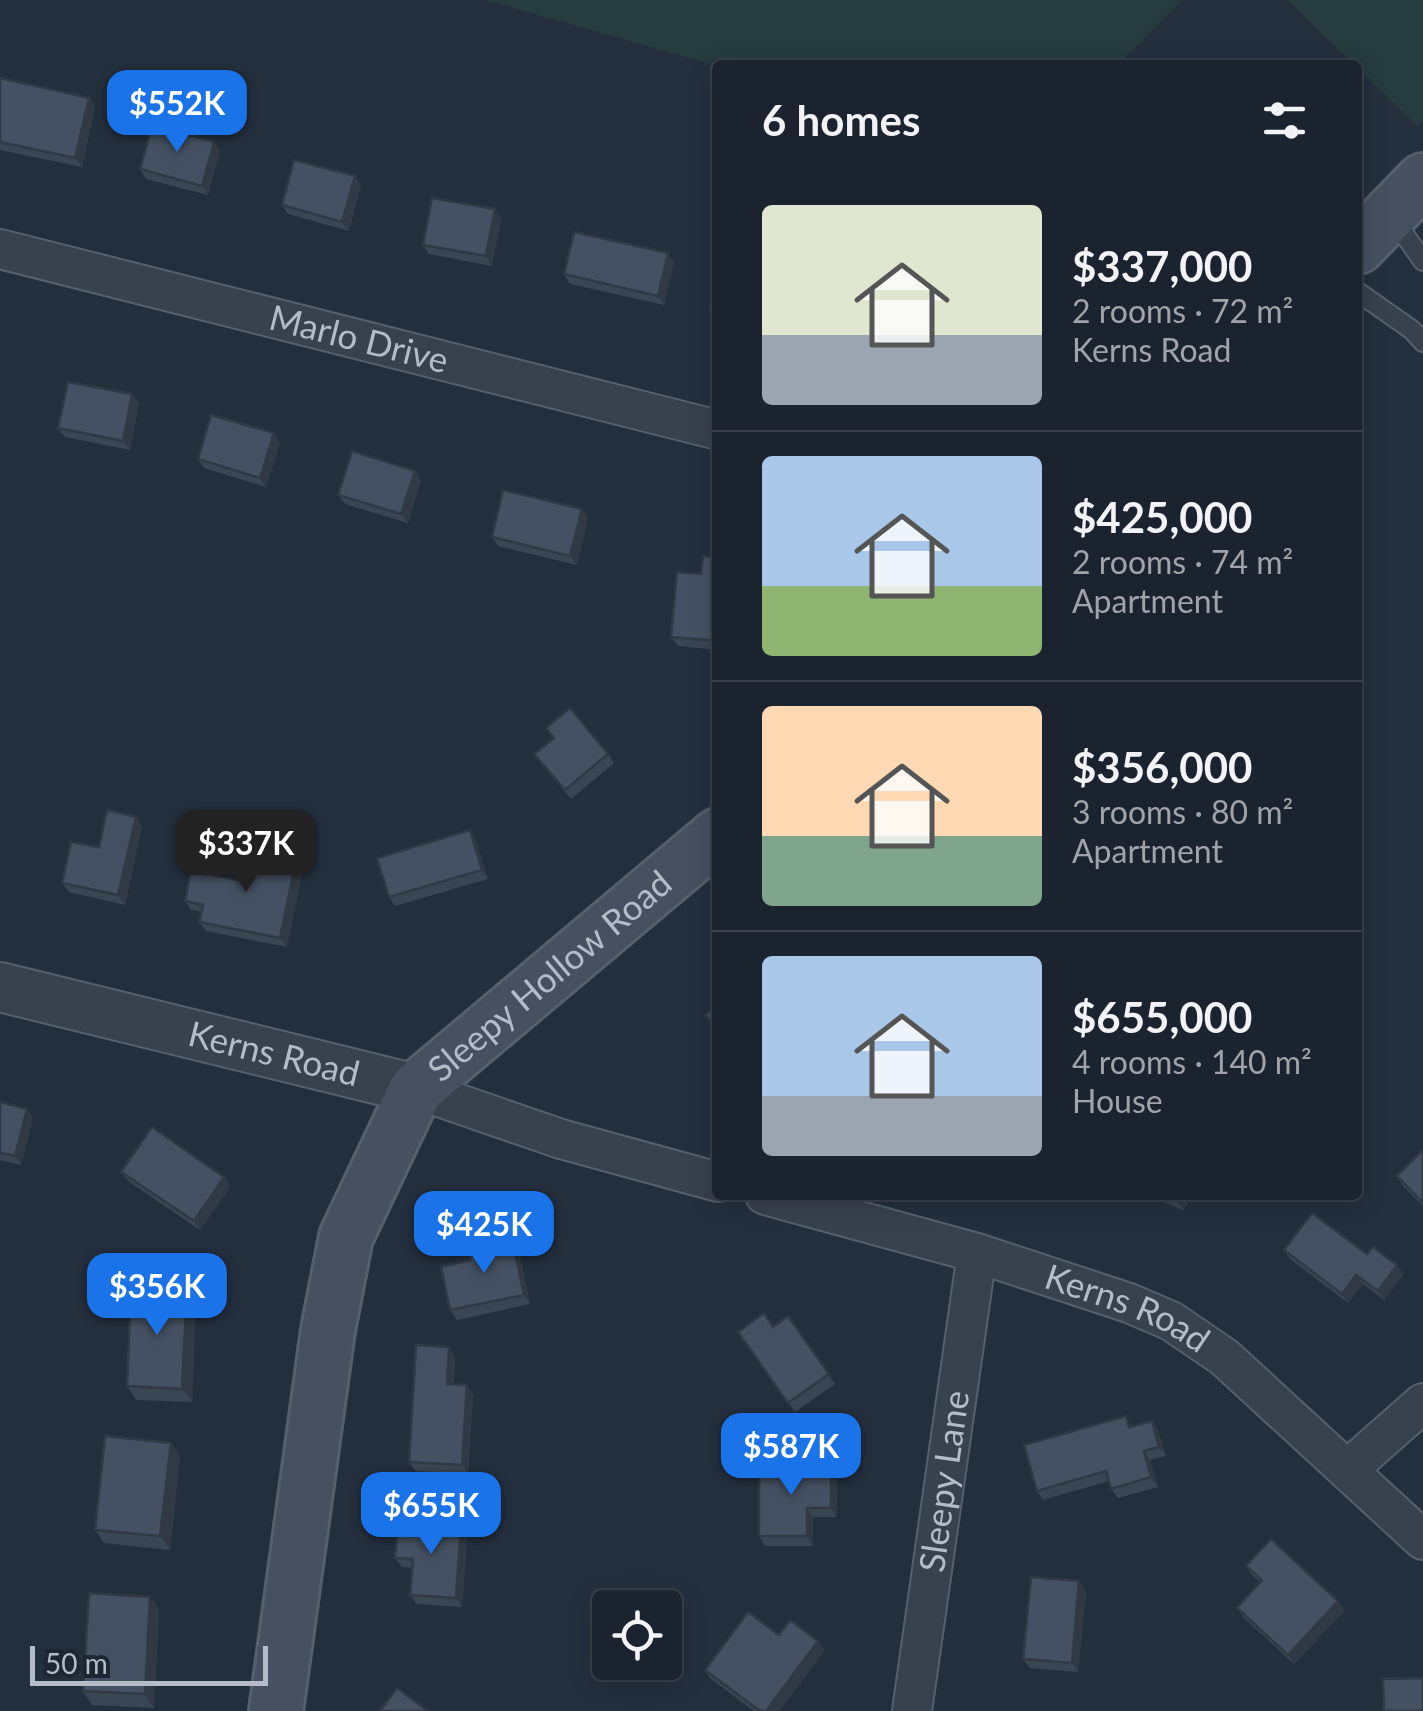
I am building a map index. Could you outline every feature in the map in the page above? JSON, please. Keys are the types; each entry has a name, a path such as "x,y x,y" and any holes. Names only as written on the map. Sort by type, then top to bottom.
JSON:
{"main road":[{"name":"Sleepy Hollow Road","path":"276,1711 328,1330 346,1237 416,1089 712,840"}],"street":[{"name":"Marlo Drive","path":"0,249 712,428"},
{"name":"Kerns Road","path":"0,986 416,1089 561,1139 712,1180"},
{"name":"Kerns Road","path":"783,1200 977,1253 1129,1303 1171,1321 1224,1357 1423,1540"},
{"name":"Sleepy Lane","path":"912,1711 977,1253"},
{"path":"1347,1470 1423,1403"}],"lane":[{"path":"1390,214 1423,261"},
{"path":"1362,295 1423,342"}],"green space":[{"path":"485,0 1182,0 1122,60 712,60 712,65"},
{"path":"1288,0 1423,0 1423,121 1418,127 1362,72 1362,60 1349,60"}],"building":[{"path":"0,78 89,98 75,158 0,142"},
{"path":"152,125 214,142 202,186 140,169"},
{"path":"294,160 355,176 342,222 282,205"},
{"path":"432,198 495,209 486,256 423,245"},
{"path":"574,232 668,253 658,296 564,274"},
{"path":"68,382 132,394 123,441 58,428"},
{"path":"211,415 274,433 260,478 198,459"},
{"path":"352,451 415,471 401,514 338,495"},
{"path":"503,490 582,509 570,556 492,537"},
{"path":"703,556 712,557 712,640 671,637 677,572 701,574"},
{"path":"570,708 608,754 565,790 534,754 554,738 546,728"},
{"path":"107,810 136,817 118,895 62,883 71,842 99,847"},
{"path":"470,830 482,870 389,897 377,858"},
{"path":"243,848 296,860 280,938 199,922 203,905 185,901 191,871 237,880"},
{"path":"0,1102 27,1109 15,1156 0,1153"},
{"path":"152,1127 224,1177 194,1221 121,1172"},
{"path":"1423,1150 1423,1203 1397,1176"},
{"path":"1312,1213 1367,1254 1373,1247 1397,1265 1378,1291 1356,1275 1342,1294 1284,1250"},
{"path":"512,1238 524,1295 450,1310 441,1267 470,1260 468,1248"},
{"path":"131,1287 187,1289 182,1389 127,1386"},
{"path":"764,1313 773,1327 788,1316 829,1374 788,1403 738,1332"},
{"path":"416,1345 449,1347 447,1384 467,1385 462,1465 409,1462"},
{"path":"1126,1416 1129,1427 1152,1421 1159,1447 1144,1451 1151,1477 1111,1489 1106,1471 1037,1491 1024,1445"},
{"path":"105,1436 171,1443 160,1536 95,1530"},
{"path":"759,1467 831,1467 831,1508 807,1508 807,1536 759,1536"},
{"path":"398,1521 461,1525 456,1598 410,1595 413,1559 395,1558"},
{"path":"1271,1539 1338,1601 1288,1655 1237,1608 1262,1580 1246,1566"},
{"path":"1031,1577 1079,1581 1072,1663 1023,1659"},
{"path":"89,1593 150,1597 145,1694 83,1691"},
{"path":"748,1612 779,1635 790,1620 818,1641 766,1711 760,1711 705,1670"},
{"path":"1423,1678 1423,1711 1384,1711 1383,1679"},
{"path":"397,1688 428,1711 380,1711"}]}
